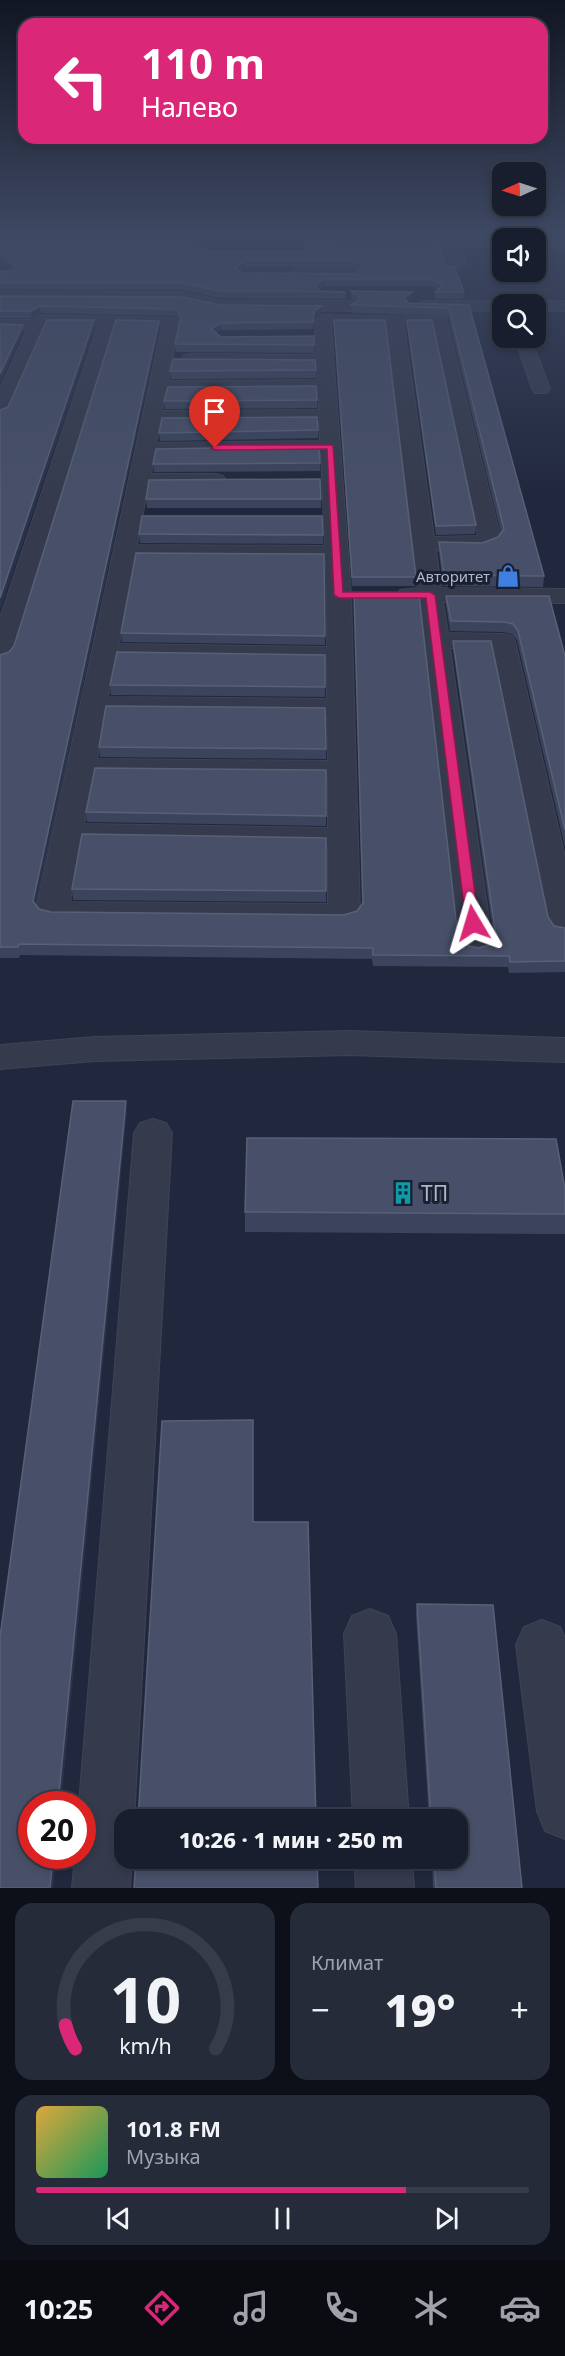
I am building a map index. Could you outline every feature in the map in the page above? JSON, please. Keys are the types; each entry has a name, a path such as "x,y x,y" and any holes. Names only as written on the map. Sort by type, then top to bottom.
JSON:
{"lane":[{"path":"0,410 41,320"},
{"path":"48,320 171,321 171,345 159,387 139,480 144,516 125,552 52,911 344,914 339,655 362,595"},
{"path":"323,320 321,344 327,385 331,446 321,479 323,516 337,553 362,595"},
{"path":"394,320 476,947"},
{"path":"425,544 484,543 490,540 440,320"},
{"path":"0,655 108,321"},
{"path":"0,325 37,325"},
{"path":"171,345 321,344"},
{"path":"527,348 541,388"},
{"path":"159,387 327,385"},
{"path":"152,417 329,416"},
{"path":"146,449 331,446"},
{"path":"139,480 230,480"},
{"path":"125,552 337,553"},
{"path":"362,595 565,596"},
{"path":"436,640 503,641 565,928"},
{"path":"105,651 339,655"},
{"path":"94,705 340,708"},
{"path":"81,767 342,770"},
{"path":"68,833 342,837"},
{"path":"0,1057 95,1049 350,1043 565,1050"},
{"path":"101,1888 153,1133"},
{"path":"370,1634 380,1809"},
{"path":"542,1645 565,1811"},
{"path":"384,1869 385,1888"}],"building":[{"path":"47,320 94,320 0,598 0,410 8,407"},
{"path":"116,320 159,321 33,901 39,909 51,912 344,915 357,911 363,903 354,595 419,595 458,937 464,945 478,948 490,945 496,936 453,641 491,641 548,917 554,926 565,928 565,961 510,962 509,956 373,955 373,948 19,944 18,947 0,947 0,655 9,652 14,646"},
{"path":"180,320 313,320 313,322 221,323 211,329 221,337 314,336 314,345 175,344"},
{"path":"334,320 385,320 416,577 352,577"},
{"path":"407,320 432,320 476,525 436,526"},
{"path":"452,320 473,320 544,576 444,575 439,542 482,543 498,537 504,529"},
{"path":"0,324 23,325 0,374"},
{"path":"173,359 315,360 316,370 170,371"},
{"path":"316,386 317,400 164,401 168,387"},
{"path":"317,417 318,430 159,433 162,418"},
{"path":"319,446 320,463 153,464 156,449"},
{"path":"320,479 321,499 146,499 149,480"},
{"path":"142,516 322,516 323,535 139,534"},
{"path":"136,553 324,554 325,636 121,633"},
{"path":"446,596 549,596 565,656 565,830 518,631 513,624 504,622 451,621"},
{"path":"117,652 325,655 325,687 110,685"},
{"path":"106,706 325,708 326,749 99,747"},
{"path":"95,768 326,770 326,816 86,812"},
{"path":"82,834 326,838 326,891 72,889"},
{"path":"73,1101 126,1101 59,1791 18,1791 18,1869 52,1869 50,1888 0,1888 0,1637"},
{"name":"ТП","path":"247,1138 556,1139 565,1189 565,1214 245,1212"},
{"path":"253,1420 253,1522 308,1522 316,1809 139,1809 162,1421"},
{"path":"417,1604 493,1605 522,1888 436,1888 435,1869 468,1869 468,1809 430,1809"},
{"path":"135,1869 317,1869 318,1888 134,1888"}],"place":[{"name":"Авторитет","path":"508,576"},
{"name":"ТП","path":"403,1193"}],"route":[{"path":"215,448 331,446 339,595 430,595 473,923"}]}
